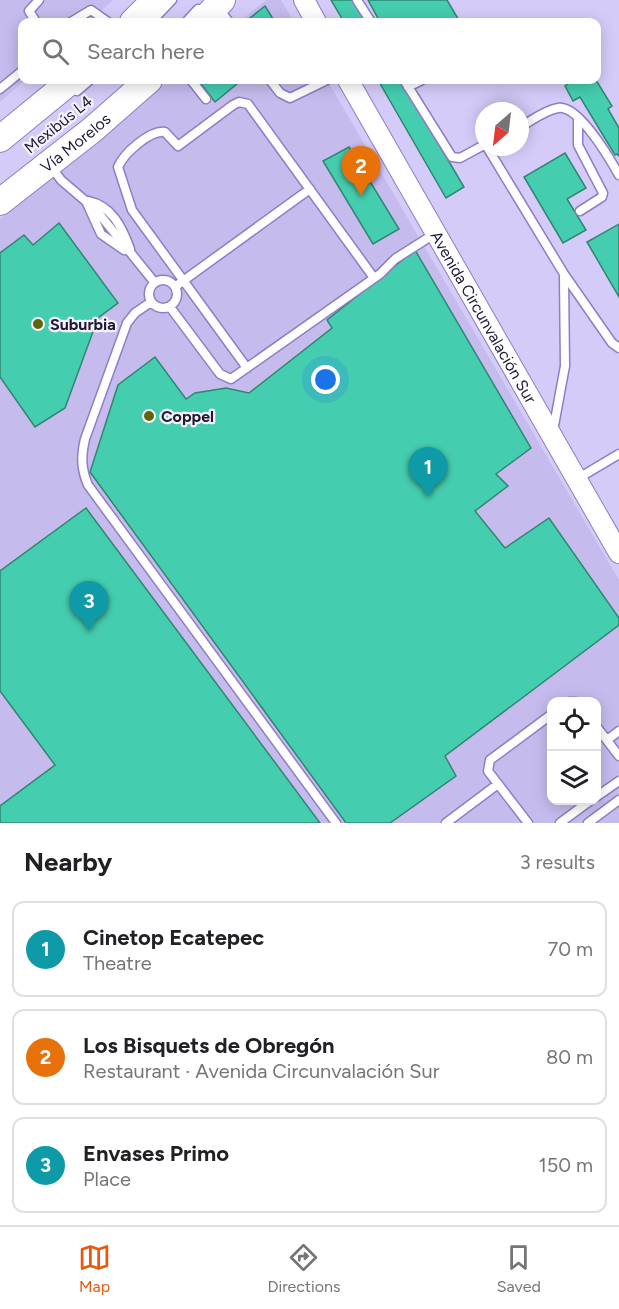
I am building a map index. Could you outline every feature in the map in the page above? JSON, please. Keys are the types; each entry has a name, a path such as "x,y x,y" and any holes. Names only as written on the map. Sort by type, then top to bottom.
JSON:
{"main road":[{"path":"137,18 155,0"},
{"name":"Vía Morelos","path":"0,202 50,164 144,84"},
{"path":"0,140 69,90"}],"street":[{"path":"304,0 314,18"},
{"name":"Avenida Circunvalación Sur","path":"350,84 619,553"}],"lane":[{"path":"33,18 29,11 39,0"},
{"path":"155,18 172,0"},
{"path":"357,0 368,18"},
{"path":"78,18 91,10 104,18"},
{"path":"196,18 215,10"},
{"path":"0,89 18,74"},
{"path":"194,84 206,99"},
{"path":"273,84 280,93 290,98 319,84"},
{"path":"407,84 452,157 460,158 475,151"},
{"path":"247,368 179,283 129,206 118,171 122,159 153,134 165,132 178,146 233,105 243,102 253,109 374,278"},
{"path":"529,123 559,108 567,110 599,141 619,175"},
{"path":"579,120 578,144 603,193 602,197 580,211"},
{"name":"Mexibús L4","path":"18,175 80,126"},
{"path":"491,156 564,274 612,343 619,348"},
{"path":"50,164 61,180 85,200 155,283"},
{"path":"179,283 177,300 170,307 159,308 151,302 150,289 155,283 164,280 179,283 310,189"},
{"path":"170,307 220,374 231,379 374,278 395,259 437,233"},
{"path":"552,437 565,366 564,274"},
{"path":"151,302 135,313 127,323 85,439 82,451 83,474 88,485 336,823"},
{"path":"577,479 619,454"},
{"path":"528,823 488,771 490,760 547,718"},
{"path":"607,740 619,731"},
{"path":"601,732 619,756"},
{"path":"601,794 619,781"},
{"path":"446,823 498,784"},
{"path":"588,823 619,800"},
{"path":"560,823 585,805"}],"shaded area":[{"path":"0,0 113,0 93,18 18,18 18,84 20,84 0,102"},
{"path":"266,0 281,0 292,18 244,18"},
{"path":"164,84 329,84 619,580 619,823 0,823 0,219"}],"building":[{"path":"331,0 355,0 366,18 342,18"},
{"path":"368,0 447,0 458,18 378,18"},
{"path":"265,6 272,18 250,18"},
{"path":"201,84 237,84 215,102"},
{"path":"380,84 403,84 464,187 446,198"},
{"path":"568,84 598,84 612,106 608,109 619,128 619,156 615,155 580,97 573,101 565,86"},
{"path":"349,147 399,229 373,244 323,161"},
{"path":"565,153 586,188 567,199 586,230 563,243 524,177"},
{"path":"59,223 118,303 98,318 65,408 35,427 0,377 0,253 24,235 33,245"},
{"path":"619,224 619,297 587,242"},
{"path":"415,250 531,448 496,474 508,486 475,511 505,548 549,518 619,618 619,625 445,756 456,776 390,823 346,823 90,472 118,385 155,357 186,399 195,393 226,388 249,393 332,328 327,320"},
{"path":"86,508 320,823 0,823 0,806 55,765 0,691 0,571"}],"place":[{"name":"Los Bisquets de Obregón","path":"361,196"},
{"name":"Suburbia","path":"38,324"},
{"name":"Coppel","path":"149,416"},
{"name":"Cinetop Ecatepec","path":"428,497"},
{"name":"Envases Primo","path":"89,631"}]}
